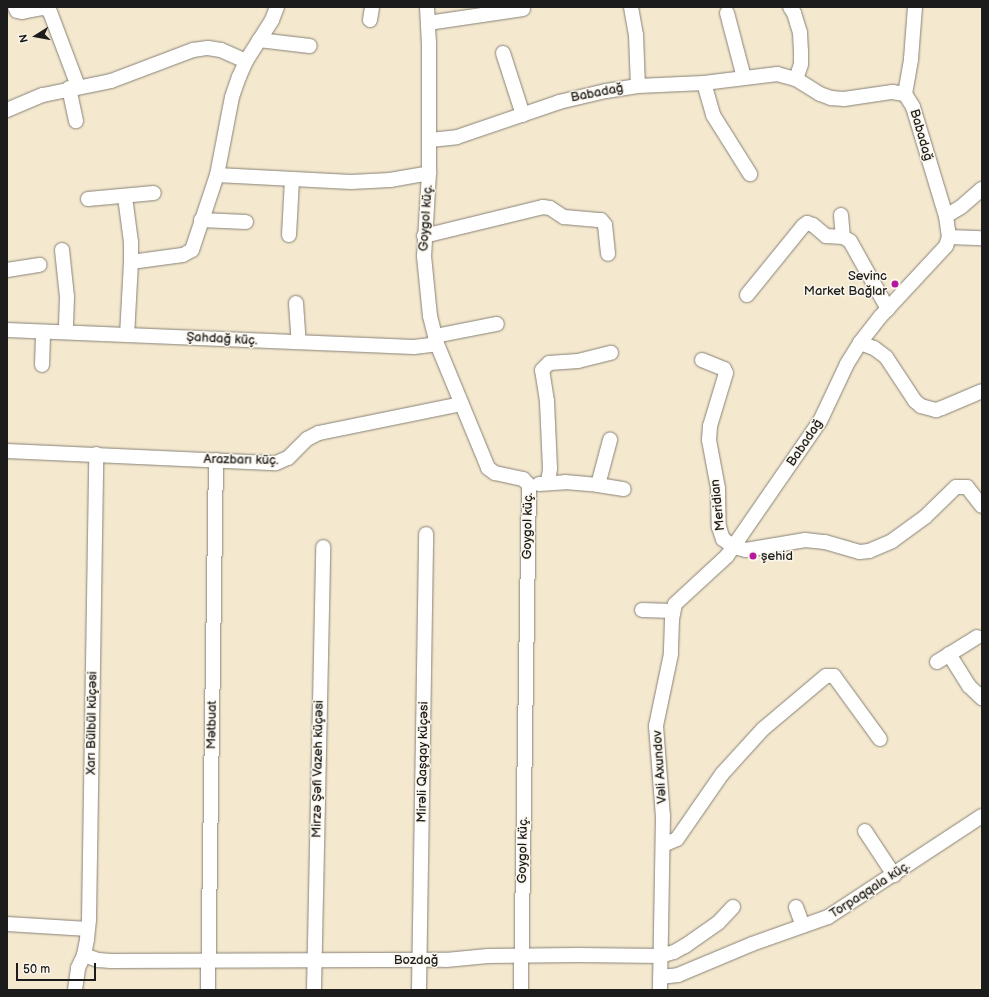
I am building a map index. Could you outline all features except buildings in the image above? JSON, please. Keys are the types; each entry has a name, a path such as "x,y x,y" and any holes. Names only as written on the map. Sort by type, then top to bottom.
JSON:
{"street":[{"path":"15,7 17,11 22,12 42,8 47,9 50,12 73,87 76,121"},
{"path":"131,262 188,253 192,250 217,175 232,97 246,60 272,20 277,7"},
{"name":"Goygol küç.","path":"427,7 430,174 424,236 425,285 436,340 488,468 495,473 523,479 529,485 521,990"},
{"path":"631,7 636,36 638,86"},
{"path":"790,7 794,13 800,33 802,52 801,64 796,79"},
{"path":"905,94 911,59 915,7"},
{"path":"428,24 522,9"},
{"path":"727,13 744,78"},
{"path":"259,40 310,46"},
{"path":"7,110 43,95 73,87 111,81 193,50 208,48 221,50 246,60"},
{"path":"503,53 523,115"},
{"name":"Babadağ","path":"430,140 457,138 579,96 638,86 704,83 777,74 796,79 820,94 831,98 844,99 892,92 905,94 913,107 946,216 949,237 942,251 888,309 860,343 847,364 820,421 734,547"},
{"path":"704,83 713,115 750,174"},
{"path":"217,175 370,182 430,174"},
{"path":"290,235 292,179"},
{"path":"946,216 961,207 982,189"},
{"path":"88,200 154,193"},
{"path":"125,197 131,242 127,335"},
{"path":"424,236 543,207 550,208 564,217 601,220 605,225 608,254"},
{"path":"841,215 843,237"},
{"path":"201,220 246,222"},
{"path":"747,295 805,224 813,225 826,236 843,237 850,241 888,309"},
{"path":"949,237 982,238"},
{"path":"62,250 67,297 66,332"},
{"path":"7,270 40,265"},
{"path":"296,303 299,342"},
{"name":"Şahdağ küç.","path":"7,330 414,347 497,324"},
{"path":"42,365 43,332"},
{"path":"860,343 874,348 886,357 915,401 921,406 936,410 982,391"},
{"path":"548,483 550,468 547,401 542,370 549,364 584,360 612,354"},
{"name":"Meridian","path":"702,360 724,369 726,373 710,426 709,440 718,488 719,527 723,539 734,547 746,550 805,540 825,542 860,552 869,551 892,541 919,521 956,487 967,487 982,506"},
{"name":"Arazbarı küç.","path":"7,451 282,462 307,439 319,433 461,404"},
{"path":"598,484 610,440"},
{"name":"Xarı Bülbül küçəsi","path":"75,990 78,968 84,955 88,929 96,454"},
{"name":"Mətbuat","path":"208,990 216,460"},
{"path":"529,485 565,482 598,484 624,489"},
{"name":"Mirəli Qaşqay küçəsi","path":"419,990 426,534"},
{"name":"Mirzə Şəfi Vazeh küçəsi","path":"314,990 323,547"},
{"path":"642,610 673,610 678,600 722,563 734,547"},
{"name":"Vəli Axundov","path":"660,983 663,803 656,726 671,654 673,610"},
{"path":"938,662 977,637"},
{"path":"949,654 969,686 982,698"},
{"path":"663,845 677,839 722,774 763,729 826,676 834,676 880,738"},
{"name":"Torpaqqala küç.","path":"660,983 752,944 828,917 982,816"},
{"path":"864,831 894,875"},
{"name":"Bozdağ","path":"84,955 98,960 111,961 315,959 420,960 522,956 660,956 674,952 718,923 733,907"},
{"path":"796,907 804,926"},
{"path":"7,924 88,929"}],"place":[{"name":"Sevinc Market Bağlar","path":"895,284"},
{"name":"şehid","path":"753,556"}]}
